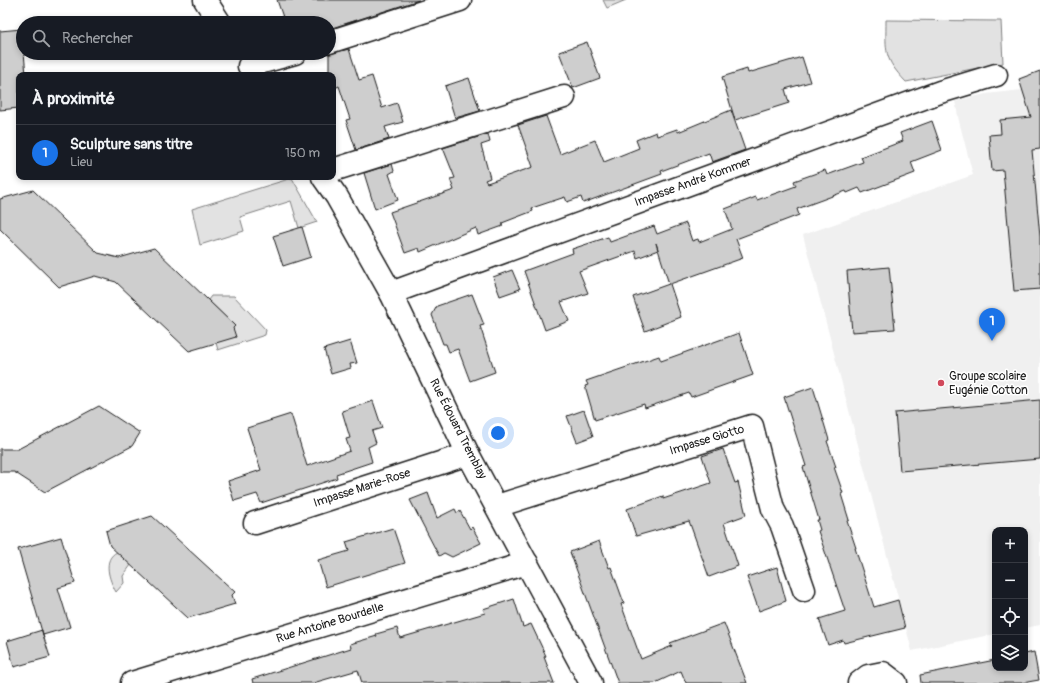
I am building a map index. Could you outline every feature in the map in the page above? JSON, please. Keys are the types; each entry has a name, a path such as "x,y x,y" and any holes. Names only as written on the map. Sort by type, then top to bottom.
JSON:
{"street":[{"path":"205,0 215,16"},
{"path":"336,40 460,0"},
{"path":"248,65 268,60"},
{"name":"Impasse André Kommer","path":"391,293 940,92 996,75"},
{"path":"336,169 564,97"},
{"name":"Rue Édouard Tremblay","path":"325,180 337,197 391,293 468,454 590,683"},
{"name":"Impasse Giotto","path":"497,506 752,426 773,509 782,526 804,590"},
{"name":"Impasse Marie-Rose","path":"255,523 468,454"},
{"name":"Rue Antoine Bourdelle","path":"132,683 527,564"},
{"path":"859,683 868,676 883,673 896,683"}],"shaded area":[{"path":"603,0 626,0 607,8"},
{"path":"886,20 1001,21 1003,63 906,82 893,67 887,54"},
{"name":"Groupe scolaire Eugénie Cotton","path":"1040,71 1040,625 1028,627 1028,527 992,527 992,635 912,651 803,235 973,175 955,101 986,94 1022,90 1019,79"},
{"path":"286,180 293,180 317,222 299,228 291,201 240,217 244,231 200,245 192,209"},
{"path":"211,296 234,296 266,330 265,335 218,350 216,343 235,326 208,300"},
{"path":"117,552 131,565 123,576 124,583 116,592 109,576 108,565 112,555"}],"building":[{"path":"277,0 419,0 336,27 336,16 283,16"},
{"path":"16,30 16,60 25,60 26,72 16,72 16,108 0,110 0,31"},
{"path":"587,42 600,78 573,88 559,52"},
{"path":"349,49 359,80 372,76 382,108 397,103 403,122 385,127 389,139 356,150 346,120 350,119 339,86 336,88 336,72 329,72 329,60 336,60 336,52"},
{"path":"802,57 810,82 785,89 789,103 735,120 722,77 747,69 748,73"},
{"path":"1040,71 1040,149 1032,150 1040,237 1040,289 1014,291 1003,170 992,171 989,135 1001,134 1000,120 1031,117 1019,79"},
{"path":"469,78 480,111 455,118 445,86"},
{"path":"731,110 745,150 712,162 709,153 661,171 662,174 583,203 581,197 567,202 565,197 532,208 533,211 502,223 503,226 478,235 476,228 420,252 419,248 405,253 390,212 454,190 450,179 455,178 443,148 488,134 490,142 481,145 490,178 485,180 487,183 533,167 518,125 546,116 560,154 595,140 604,162 639,148 636,140 656,132 657,136 677,129 678,132"},
{"path":"932,121 942,150 911,162 915,173 862,193 859,188 847,193 846,191 797,209 799,215 736,239 743,258 670,284 681,317 645,331 633,297 669,284 656,243 658,250 637,258 635,251 579,271 588,293 561,302 569,321 545,330 524,271 573,253 572,249 608,237 610,242 654,226 657,234 686,223 692,241 698,239 699,242 732,229 725,209 756,197 757,200 796,186 794,181 825,170 827,175 863,162 861,157 903,141 900,133"},
{"path":"392,164 394,171 389,174 398,200 375,209 364,173"},
{"path":"33,190 98,253 119,258 154,248 235,326 233,328 236,337 189,351 116,282 95,276 59,287 0,229 0,199"},
{"path":"302,227 311,257 283,266 273,236"},
{"path":"889,267 895,329 852,332 847,271"},
{"path":"512,270 520,289 500,296 493,277"},
{"path":"472,294 484,325 480,326 495,372 470,381 458,349 449,352 446,344 443,344 432,315 437,306"},
{"path":"739,333 753,375 691,397 689,393 645,408 644,404 595,420 585,386 588,385 586,381 659,356 661,361"},
{"path":"350,341 357,363 350,364 351,368 331,374 324,349"},
{"path":"813,387 829,440 827,441 836,467 834,467 843,493 841,494 849,520 847,521 874,607 898,600 905,628 844,643 843,640 828,645 819,619 845,611 818,531 820,530 817,520 819,520 803,467 806,466 784,397"},
{"path":"1040,400 1040,459 900,471 895,413"},
{"path":"373,401 382,428 372,431 376,443 368,447 372,462 336,474 337,478 261,503 257,494 234,501 228,481 261,470 247,428 291,414 307,466 350,451 346,439 350,438 342,411"},
{"path":"99,406 140,433 132,446 45,492 14,472 0,472 0,449 18,449"},
{"path":"584,410 593,436 577,442 567,416"},
{"path":"723,449 735,483 738,482 746,515 724,523 738,566 709,577 689,521 636,536 627,509 663,496 663,499 711,483 702,456"},
{"path":"428,493 437,518 455,509 457,513 460,511 470,529 472,527 481,543 452,557 444,553 439,556 410,500"},
{"path":"152,516 235,592 232,595 235,604 188,618 110,546 106,531"},
{"path":"393,528 405,563 326,587 318,560 349,551 346,542"},
{"path":"61,537 75,583 58,588 70,627 43,635 50,657 14,667 7,641 42,630 18,549"},
{"path":"599,541 609,568 611,567 624,603 621,604 641,659 672,646 670,643 724,623 747,683 686,683 681,671 655,683 618,683 570,552"},
{"path":"777,567 786,601 759,611 747,577"},
{"path":"514,599 523,627 531,624 546,656 544,657 554,683 362,683 358,670 313,683 253,683 252,679 351,648 350,644 377,636 376,634 397,628 400,638 485,613 483,609"},
{"path":"1034,652 1039,680 1022,683 921,683 920,675 992,661 992,671 1028,671 1028,653"}],"place":[{"name":"Sculpture sans titre","path":"992,341"},
{"name":"Groupe scolaire Eugénie Cotton","path":"941,383"}]}
